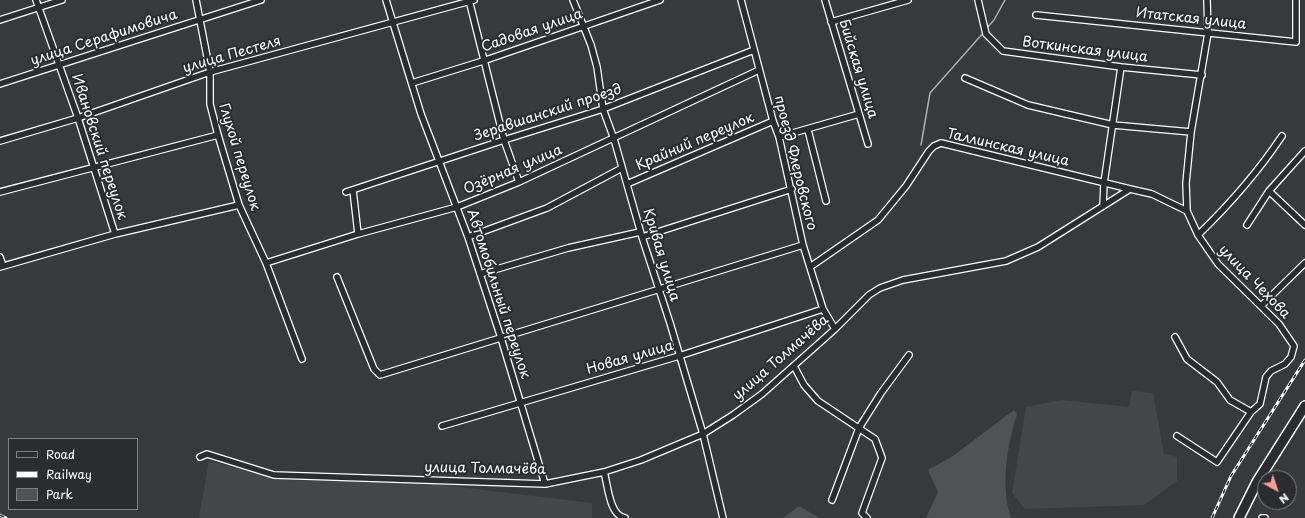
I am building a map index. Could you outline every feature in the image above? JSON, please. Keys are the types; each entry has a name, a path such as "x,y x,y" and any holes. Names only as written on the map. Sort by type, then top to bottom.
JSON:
{"main road":[{"path":"1239,518 1257,482 1305,406"}],"street":[{"name":"Ивановский переулок","path":"36,0 78,118 115,234"},
{"path":"0,20 62,0"},
{"name":"Глухой переулок","path":"196,0 210,72 210,104 218,135 239,205 266,263 302,360"},
{"name":"улица Серафимовича","path":"0,84 261,0"},
{"name":"Автомобильный переулок","path":"386,0 421,114 468,236 501,338 545,484"},
{"path":"470,0 483,61 504,140 519,182"},
{"name":"улица Пестеля","path":"0,141 78,118 210,72 470,0"},
{"name":"Кривая улица","path":"574,0 583,26 592,45 604,109 641,235 658,290 670,322 703,434 722,518"},
{"name":"Садовая улица","path":"412,83 483,61 660,0"},
{"name":"проезд Флеровского","path":"741,0 792,189 803,245 823,309 835,329"},
{"name":"Бийская улица","path":"825,0 868,144"},
{"path":"831,22 908,0"},
{"name":"Воткинская улица","path":"978,0 985,33 1003,51 1120,67 1202,75"},
{"name":"улица Чехова","path":"1177,436 1217,462 1251,412 1260,404 1266,377 1285,364 1291,357 1294,346 1279,324 1218,264 1198,235 1187,211 1185,190 1191,132 1208,33 1207,0"},
{"name":"Итатская улица","path":"1036,15 1296,42 1296,0"},
{"name":"Зеравшанский проезд","path":"346,192 604,109 678,82 754,50"},
{"path":"1103,206 1104,183 1120,67"},
{"name":"Озёрная улица","path":"266,263 358,234 457,207 519,182 614,139 759,70"},
{"path":"965,78 1028,105 1113,125 1191,132"},
{"path":"779,138 859,114"},
{"name":"Крайний переулок","path":"627,184 773,121"},
{"path":"808,130 826,201"},
{"path":"0,192 218,135"},
{"path":"1198,235 1232,200 1268,157 1282,136"},
{"name":"Таллинская улица","path":"810,267 878,220 906,186 929,151 934,146 941,144 1130,189"},
{"path":"1247,225 1269,191 1305,151"},
{"name":"Крайний переулок","path":"468,236 547,208 622,168"},
{"path":"480,274 568,248 641,235 792,189"},
{"path":"1130,189 1152,194 1187,211"},
{"name":"улица Толмачёва","path":"200,457 207,454 274,475 545,484 604,472 641,460 703,434 762,394 835,329 869,295 880,288 903,280 1006,261 1038,247 1130,189"},
{"path":"353,190 358,234"},
{"path":"1269,191 1305,225"},
{"path":"0,257 1,267 115,234 239,205"},
{"path":"337,277 374,368 380,375 803,245"},
{"path":"1261,306 1305,263"},
{"name":"Новая улица","path":"442,426 679,356 823,309"},
{"path":"1175,337 1187,359 1217,382 1230,400 1251,412"},
{"path":"832,500 859,428 881,393 909,355"},
{"path":"794,366 810,394 875,439 882,458 862,513 868,518"},
{"path":"604,472 612,505 616,512 626,518"}],"shaded area":[{"path":"1132,391 1153,393 1164,454 1177,457 1177,481 1144,505 1025,509 1012,493 1026,407 1061,400 1129,407"},
{"path":"209,461 285,480 425,483 592,503 592,518 199,518"}],"green space":[{"path":"1014,410 1017,414 1010,439 1005,479 1011,518 926,518 938,492 928,470 953,456"},
{"path":"799,506 818,517 818,518 783,518"}],"waterway":[{"path":"986,29 994,20 1005,0"},
{"path":"921,145 930,93 984,32"}],"railway":[{"path":"1212,518 1231,476 1305,360"},
{"path":"0,515 6,518"}]}
